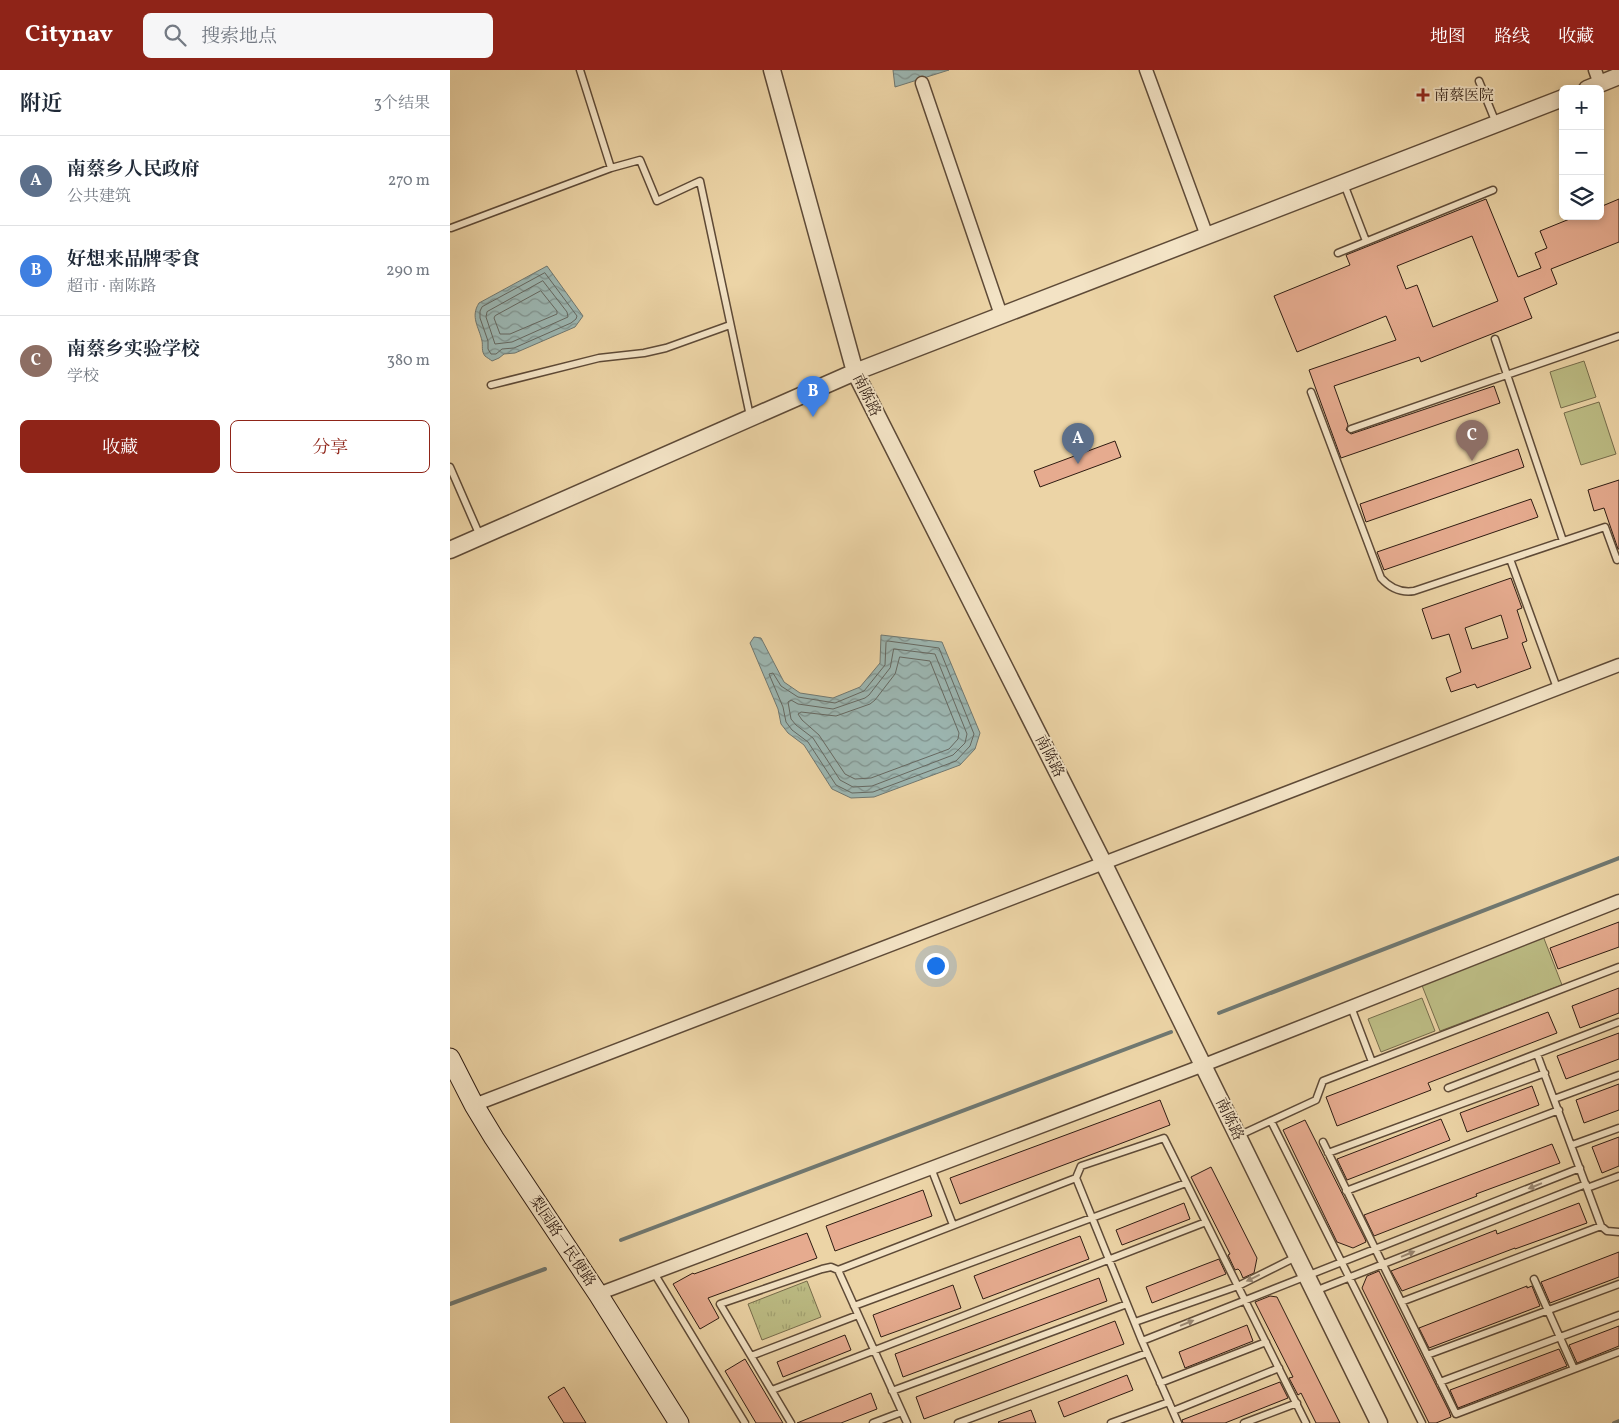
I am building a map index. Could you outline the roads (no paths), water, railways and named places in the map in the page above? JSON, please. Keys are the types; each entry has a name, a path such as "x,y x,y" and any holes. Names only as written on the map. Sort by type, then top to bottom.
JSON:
{"main road":[{"name":"梨园路一民便路","path":"450,1058 474,1105 494,1138 598,1294 679,1423"}],"street":[{"name":"南陈路","path":"772,70 855,372 1103,862 1379,1423"},
{"path":"1146,70 1207,236"},
{"path":"1594,81 1619,76"},
{"path":"922,83 1001,315"},
{"path":"450,550 855,372 1559,100"},
{"path":"474,1105 1619,664"},
{"path":"598,1294 1204,1065 1619,901"}],"lane":[{"path":"580,70 610,168"},
{"path":"1479,81 1496,124"},
{"path":"451,228 610,168 640,160 657,201 700,181 750,418"},
{"path":"1343,183 1366,241"},
{"path":"1338,252 1493,190"},
{"path":"491,384 599,358 644,353 666,348 730,325"},
{"path":"1351,429 1619,336"},
{"path":"1495,339 1562,541"},
{"path":"1311,392 1382,578 1386,584 1400,590 1414,592 1605,527 1617,560 1619,559"},
{"path":"450,467 480,537"},
{"path":"1510,559 1557,688"},
{"path":"1238,1136 1316,1100 1323,1081 1619,968"},
{"path":"1351,1007 1372,1062"},
{"path":"1448,1088 1619,1022"},
{"path":"1537,1054 1601,1226 1607,1231 1619,1232"},
{"path":"1328,1153 1544,1073"},
{"path":"1554,1099 1619,1075"},
{"path":"1346,1191 1558,1110"},
{"path":"1271,1121 1422,1423"},
{"path":"1572,1146 1619,1128"},
{"path":"1178,1423 1142,1341 1076,1178 1081,1166 1164,1138 1306,1423"},
{"path":"1322,1142 1456,1414 1619,1352"},
{"path":"931,1168 953,1225"},
{"path":"1311,1284 1342,1263 1580,1168"},
{"path":"1142,1341 1245,1300 1311,1284 1349,1278 1587,1186 1619,1176"},
{"path":"838,1270 1076,1178"},
{"path":"854,1306 1186,1183"},
{"path":"772,1390 1206,1222"},
{"path":"1401,1302 1601,1226"},
{"path":"1135,1322 1238,1286 1297,1257"},
{"path":"791,1423 720,1304 831,1267 838,1270 907,1423"},
{"path":"654,1273 745,1423"},
{"path":"1534,1279 1574,1369"},
{"path":"1427,1355 1619,1284"},
{"path":"892,1390 1127,1304"},
{"path":"751,1356 858,1315"},
{"path":"1440,1382 1619,1315"},
{"path":"1160,1383 1266,1342"},
{"path":"958,1423 1147,1353"},
{"path":"1173,1411 1279,1368"},
{"path":"1111,1423 1169,1402"},
{"path":"1244,1423 1296,1403"},
{"path":"873,1423 902,1412"}],"water":[{"path":"893,70 949,70 895,87"},
{"path":"547,266 583,316 575,327 515,353 504,354 492,361 483,352 475,317 476,308 479,303"},
{"path":"881,635 942,642 980,733 975,749 960,765 874,797 851,798 832,789 804,745 788,733 781,724 778,709 750,643 754,637 761,638 784,682 800,693 833,698 860,687 880,663"}],"waterway":[{"path":"1219,1013 1619,858"},
{"path":"621,1240 1171,1032"},
{"path":"450,1304 545,1269"},
{"path":"1614,1423 1619,1421"}],"place":[{"name":"南蔡医院","path":"1423,95"},
{"name":"好想来品牌零食","path":"813,417"},
{"name":"南蔡乡实验学校","path":"1472,461"},
{"name":"南蔡乡人民政府","path":"1078,464"}]}
